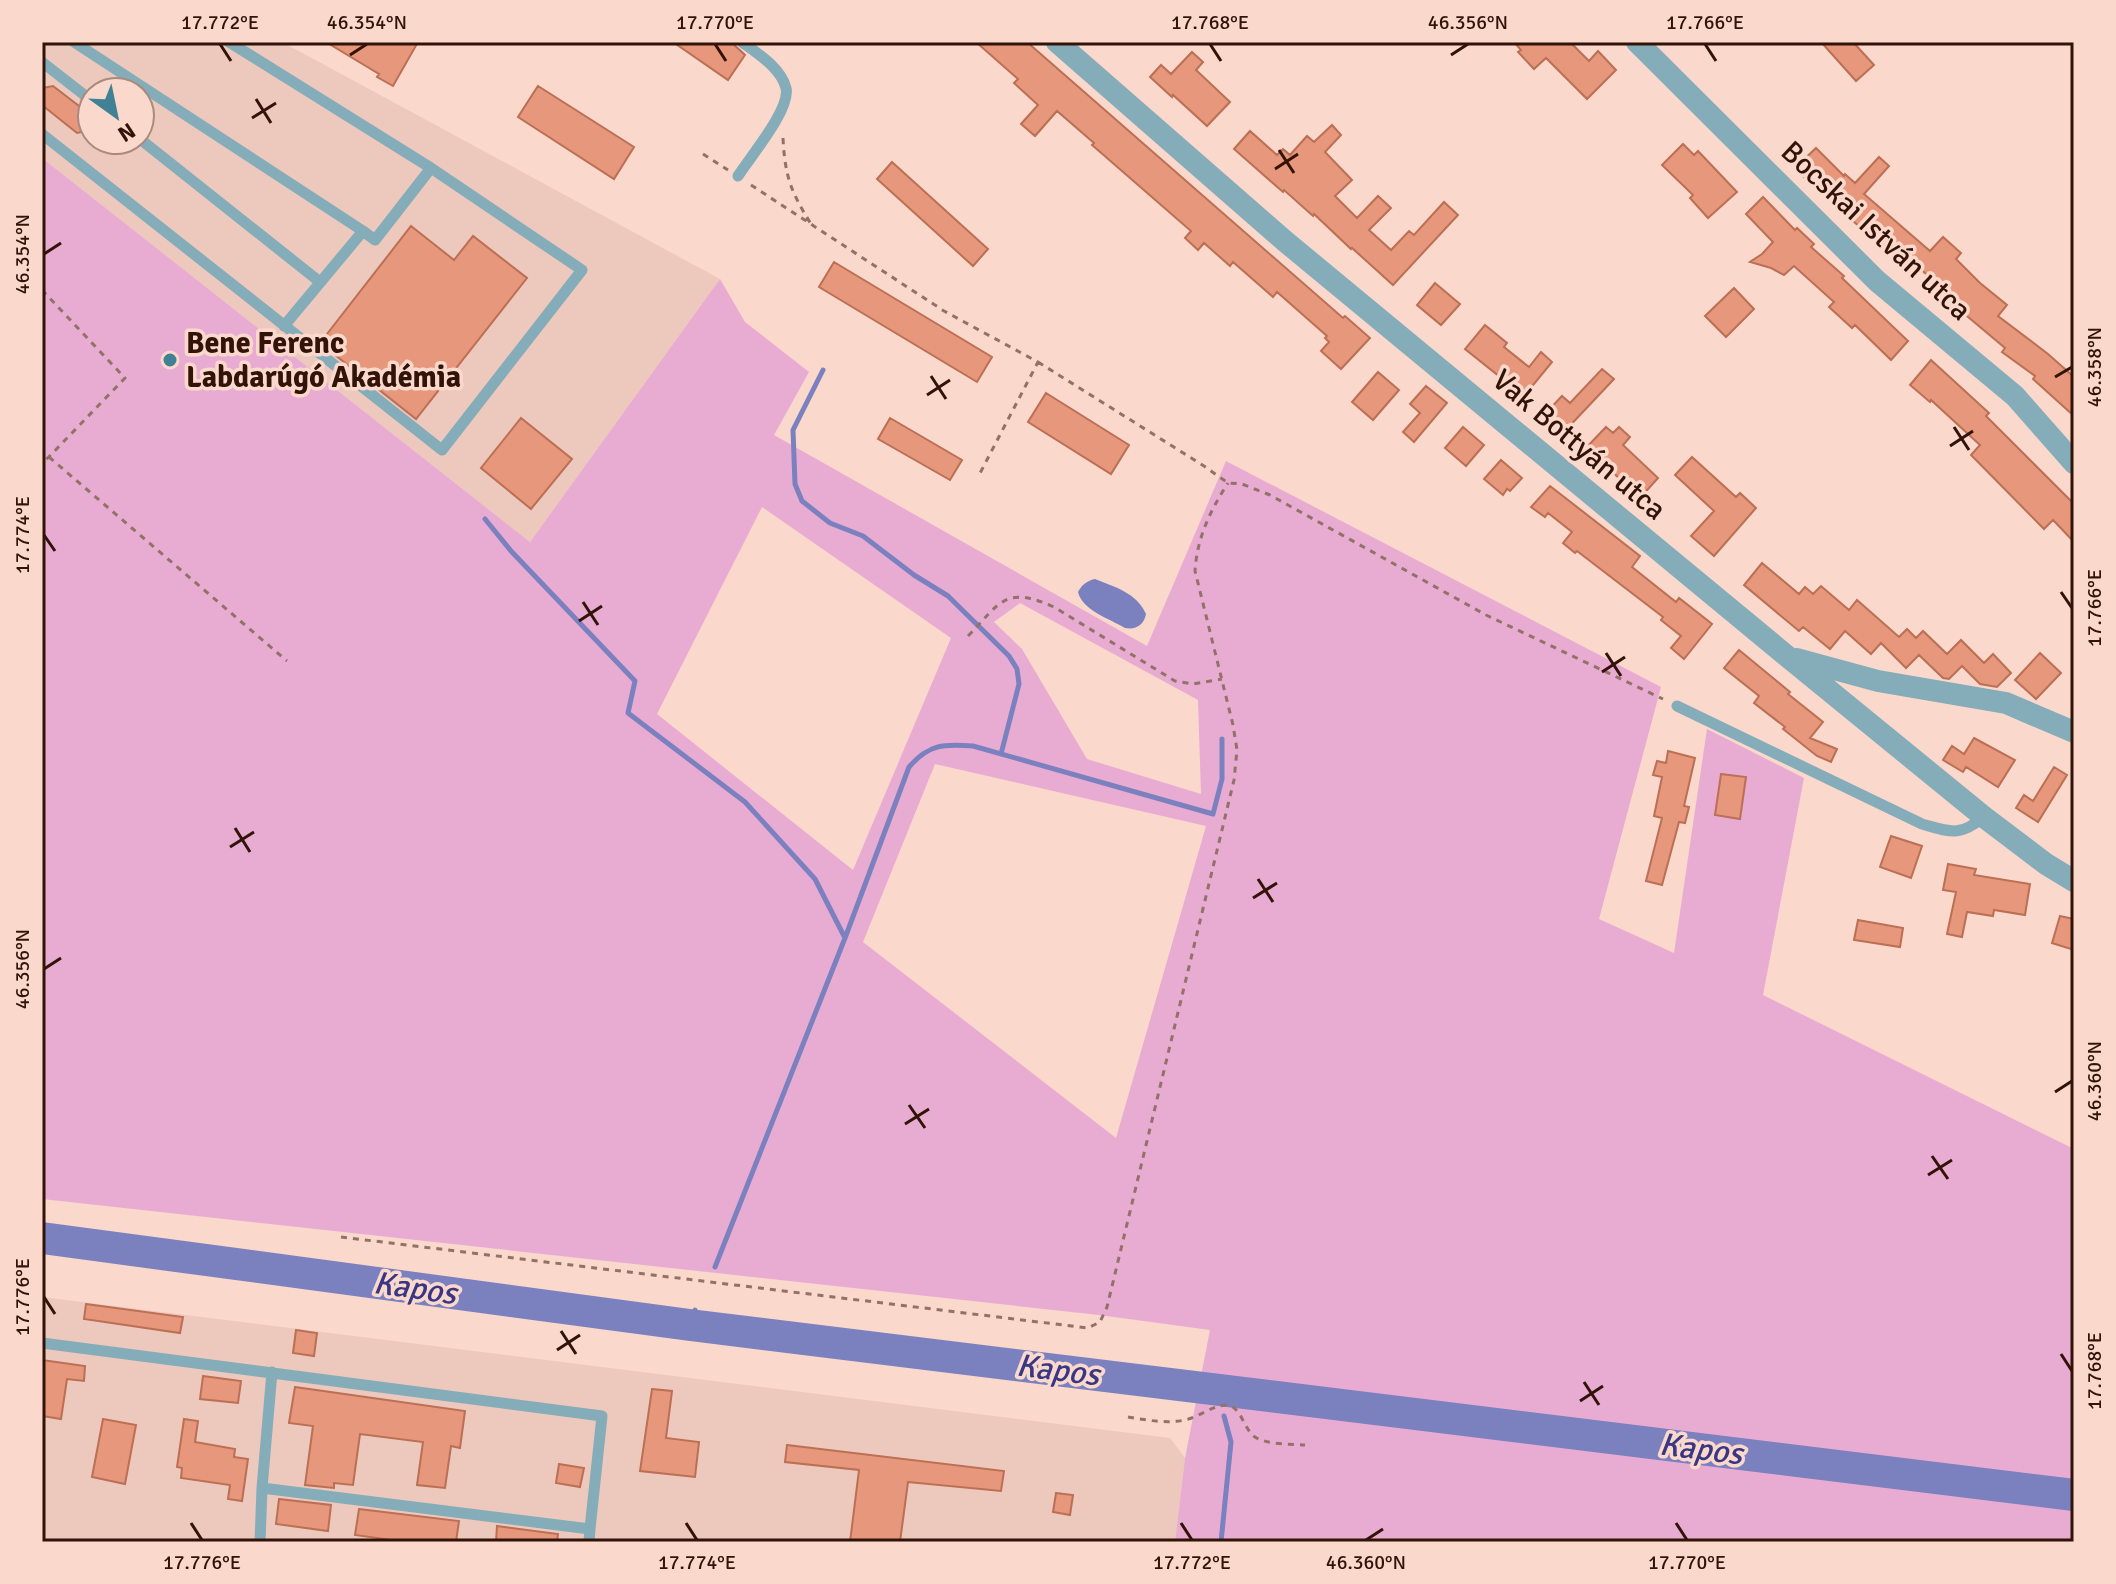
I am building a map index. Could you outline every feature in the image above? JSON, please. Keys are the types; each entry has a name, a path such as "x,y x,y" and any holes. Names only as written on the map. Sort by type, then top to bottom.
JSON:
{"street":[{"name":"Vak Bottyán utca","path":"1057,42 1286,242 1788,657 1984,817 2074,881"},
{"name":"Bocskai István utca","path":"1637,42 1877,281 2015,396 2074,463"},
{"path":"1788,657 1878,681 2006,703 2074,732"}],"lane":[{"path":"74,42 375,240 431,168"},
{"path":"42,134 442,450 582,270 431,168 229,42"},
{"path":"738,176 782,110 786,89 781,77 742,42"},
{"path":"42,62 76,89"},
{"path":"156,152 320,282"},
{"path":"284,326 363,231"},
{"path":"1677,706 1922,824 1949,831 1969,829 1984,817"},
{"path":"42,1343 602,1416 589,1542"},
{"path":"260,1542 272,1372"},
{"path":"262,1488 590,1529"}],"path":[{"path":"782,110 784,166 795,197 812,226"},
{"path":"703,154 944,311 1038,362 1228,483 1242,484 1270,495 1486,615 1677,706"},
{"path":"42,290 125,378 42,464"},
{"path":"978,477 1038,362"},
{"path":"49,457 287,661"},
{"path":"341,1237 1088,1328 1100,1322 1107,1307 1234,780 1237,750 1233,725 1195,571 1196,548 1211,510 1228,483"},
{"path":"968,636 1000,603 1016,596 1032,597 1054,607 1175,681 1193,684 1222,679"},
{"path":"1128,1417 1170,1422 1187,1420 1229,1405 1235,1408 1251,1435 1263,1441 1305,1445"}],"shaded area":[{"path":"42,42 282,42 720,279 530,542 42,158"},
{"path":"42,158 530,542 720,279 745,322 809,372 774,435 1147,646 1226,461 1661,687 1599,919 1674,953 1707,729 1804,778 1763,995 2074,1149 2074,1542 1175,1542 1185,1458 1210,1330 1099,1315 42,1199","holes":["762,507 951,638 853,870 657,714","1020,603 1198,700 1201,794 1087,759 1022,649 994,622","935,764 1206,826 1116,1138 863,942"]},
{"path":"42,1297 1170,1438 1185,1458 1175,1542 42,1542"}],"water":[{"path":"1095,579 1125,592 1137,601 1146,614 1139,626 1125,628 1085,604 1078,592"}],"building":[{"path":"326,42 418,42 393,86"},
{"path":"673,42 731,42 745,55 728,80"},
{"path":"976,42 1027,42 1343,318 1345,316 1370,338 1341,369 1321,351 1329,342 1325,338 1327,336 1277,292 1273,297 1233,262 1230,266 1204,243 1198,250 1185,238 1191,231 1057,111 1035,136 1021,124 1038,105 1014,83 1018,79"},
{"path":"1514,42 1570,42 1589,61 1598,51 1616,70 1587,99 1546,58 1534,69 1518,52 1521,50"},
{"path":"1821,42 1853,42 1874,65 1856,81"},
{"path":"1192,52 1203,62 1196,70 1230,102 1207,126 1150,77 1161,65 1171,74"},
{"path":"53,86 76,104 76,132 42,105 42,88"},
{"path":"538,86 634,147 614,179 518,117"},
{"path":"1332,125 1341,135 1325,152 1352,180 1335,196 1357,218 1378,196 1391,208 1369,230 1391,250 1409,231 1414,235 1444,202 1458,215 1393,285 1314,214 1283,192 1234,149 1250,131 1277,155 1283,149 1290,155 1307,136 1314,142"},
{"path":"1683,144 1694,155 1698,151 1737,192 1708,218 1690,198 1693,195 1662,165"},
{"path":"1816,148 1855,183 1879,157 1889,166 1864,194 1930,251 1943,237 1961,253 1956,259 2007,305 1998,316 2074,377 2074,416 2033,379 2035,376 2002,352 2005,348 1937,291 1941,287 1910,260 1905,266 1795,168"},
{"path":"892,162 988,249 973,266 877,179"},
{"path":"1763,197 1795,230 1797,228 1814,244 1811,247 1908,341 1891,360 1855,325 1852,328 1829,307 1834,302 1794,266 1784,275 1750,262 1773,242 1746,214"},
{"path":"411,226 454,260 473,236 527,278 416,419 320,343"},
{"path":"834,262 992,357 977,382 819,287"},
{"path":"1435,283 1460,304 1441,325 1417,305"},
{"path":"1734,288 1754,309 1726,337 1705,316"},
{"path":"1485,325 1507,343 1504,347 1529,367 1541,352 1552,362 1524,396 1465,349"},
{"path":"1931,360 1989,413 1986,416 2074,504 2074,542 2053,520 2044,529 1971,455 1980,445 1910,385"},
{"path":"1602,369 1614,379 1563,433 1544,415 1562,396 1570,403"},
{"path":"1378,372 1399,390 1373,420 1352,402"},
{"path":"1426,386 1447,403 1414,442 1403,432 1420,413 1410,404"},
{"path":"1046,393 1129,445 1111,474 1028,422"},
{"path":"521,418 572,459 531,509 481,468"},
{"path":"890,418 962,460 950,480 878,439"},
{"path":"1463,427 1484,445 1466,466 1445,448"},
{"path":"1606,427 1613,433 1619,427 1630,437 1623,445 1658,478 1640,498 1584,450"},
{"path":"1692,457 1736,497 1740,493 1756,508 1714,556 1691,536 1714,511 1675,475"},
{"path":"1501,460 1522,478 1503,495 1484,479"},
{"path":"1550,486 1640,556 1632,567 1676,602 1679,598 1712,624 1684,659 1671,648 1681,636 1661,620 1663,617 1563,543 1572,532 1548,513 1545,517 1531,507"},
{"path":"1762,563 1799,594 1805,587 1813,594 1821,586 1849,610 1857,600 1899,637 1907,629 1916,638 1923,631 1947,654 1961,640 1984,663 1993,654 2011,673 1997,687 1980,684 1962,666 1949,679 1943,678 1919,655 1906,668 1881,643 1871,654 1845,631 1830,649 1803,627 1799,631 1744,585"},
{"path":"1739,650 1823,722 1810,738 1837,749 1831,762 1817,756 1783,729 1785,727 1754,703 1759,696 1724,668"},
{"path":"2040,653 2061,673 2036,699 2015,680"},
{"path":"1974,738 2015,760 1998,787 1966,767 1963,772 1943,760 1952,746 1964,754"},
{"path":"1668,751 1695,758 1684,806 1689,807 1685,823 1679,822 1662,885 1646,881 1662,818 1654,816 1662,777 1653,775 1657,761 1666,763"},
{"path":"2054,767 2067,775 2038,822 2016,808 2024,795 2033,801"},
{"path":"1721,774 1746,777 1740,819 1715,815"},
{"path":"1891,836 1922,846 1911,878 1880,867"},
{"path":"1948,864 1976,869 1974,875 2030,884 2025,915 1994,910 1993,916 1967,912 1962,937 1947,934 1956,892 1943,890"},
{"path":"2060,916 2074,919 2074,950 2052,943"},
{"path":"1858,920 1903,928 1900,947 1854,940"},
{"path":"86,1304 183,1317 180,1333 84,1319"},
{"path":"296,1330 317,1333 314,1356 293,1353"},
{"path":"42,1360 85,1366 84,1381 67,1379 61,1419 42,1416"},
{"path":"203,1376 241,1381 238,1403 200,1399"},
{"path":"295,1387 465,1411 460,1448 451,1446 445,1488 417,1485 423,1442 360,1434 353,1485 334,1483 334,1488 305,1485 313,1426 289,1423"},
{"path":"652,1389 672,1391 666,1438 699,1442 695,1477 640,1471"},
{"path":"103,1419 136,1425 125,1484 92,1477"},
{"path":"184,1419 198,1421 195,1442 235,1449 234,1457 248,1459 242,1501 228,1499 230,1485 181,1478 182,1468 177,1467"},
{"path":"787,1445 1004,1471 1001,1491 908,1482 900,1542 850,1542 859,1470 785,1462"},
{"path":"559,1464 584,1468 580,1487 556,1483"},
{"path":"1056,1493 1073,1495 1070,1515 1053,1512"},
{"path":"279,1499 331,1505 328,1531 276,1524"},
{"path":"359,1509 459,1521 456,1542 405,1542 355,1535"},
{"path":"497,1526 558,1534 557,1542 496,1542"}],"waterway":[{"path":"823,370 793,430 795,484 802,501 830,523 863,536 914,575 948,596 1009,656 1017,669 1019,684 1001,754"},
{"path":"485,519 511,551 635,681 628,713 745,802 815,879 845,938"},
{"path":"715,1267 909,767 916,759 937,747 973,746 1213,814 1222,779 1222,739"},
{"name":"Kapos","path":"42,1238 690,1325 2074,1495"},
{"path":"690,1325 695,1310"},
{"name":"Kapos","path":"1220,1389 1220,1399"},
{"path":"1221,1542 1231,1442 1224,1416"}],"place":[{"name":"Bene Ferenc Labdarúgó Akadémia","path":"170,360"}]}
